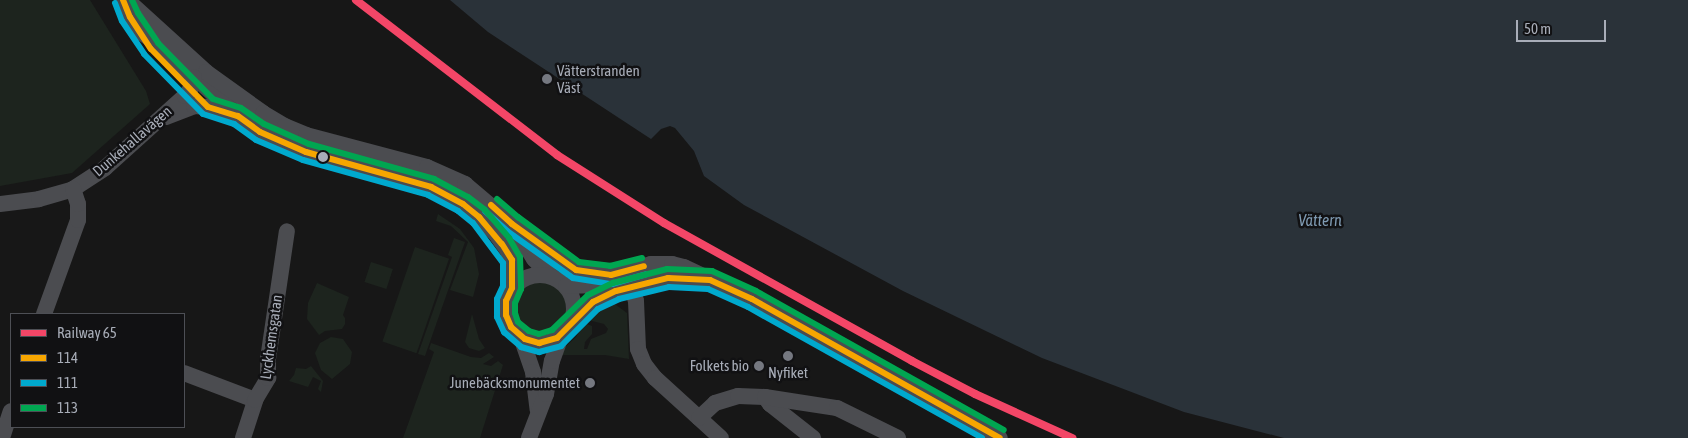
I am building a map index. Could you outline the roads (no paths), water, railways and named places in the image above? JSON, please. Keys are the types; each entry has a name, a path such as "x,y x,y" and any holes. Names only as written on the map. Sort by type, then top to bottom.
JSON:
{"street":[{"path":"123,0 130,17 142,33 238,116 260,132 287,145 323,158 412,180 432,187 463,204 495,234 508,251 514,267 512,288 506,301 506,314 511,327 521,337 533,372 538,410"},
{"path":"127,0 195,78 306,135 409,162 447,175 477,193 512,224 566,265 588,273 611,275"},
{"name":"Dunkehallavägen","path":"0,204 39,199 73,189 107,167 190,90 195,78"},
{"path":"155,122 194,106 208,107 238,116"},
{"path":"44,313 78,220 78,204 73,189"},
{"path":"512,224 534,259 566,286 574,305 572,321"},
{"name":"Lyckhemsgatan","path":"243,438 255,400 268,378 268,359 287,231"},
{"path":"566,286 597,285 611,275 651,264 672,264 684,267 752,299 1000,438"},
{"path":"627,270 638,312 637,336 641,358 655,378 722,438"},
{"path":"512,288 530,276 552,276"},
{"path":"529,438 538,410 546,394 552,361 561,336 572,321 592,302 604,295 668,278 710,280"},
{"path":"521,337 539,343 548,342 561,336"},
{"path":"185,374 255,400"},
{"path":"699,418 714,403 738,396 766,397 837,408 898,438"},
{"path":"766,397 770,404 813,438"},
{"path":"2,438 10,414"}],"water":[{"name":"Vättern","path":"450,0 1688,0 1688,438 1284,438 1184,412 1042,358 903,291 744,205 704,176 694,151 675,128 670,126 661,129 651,139 488,32"}],"rail line":[{"name":"65","path":"356,0 557,155 664,223 912,361 975,394 1072,438"}],"place":[{"name":"Vätterstranden Väst","path":"547,79"},
{"name":"Nyfiket","path":"788,356"},
{"name":"Folkets bio","path":"759,366"},
{"name":"Junebäcksmonumentet","path":"590,383"}]}
